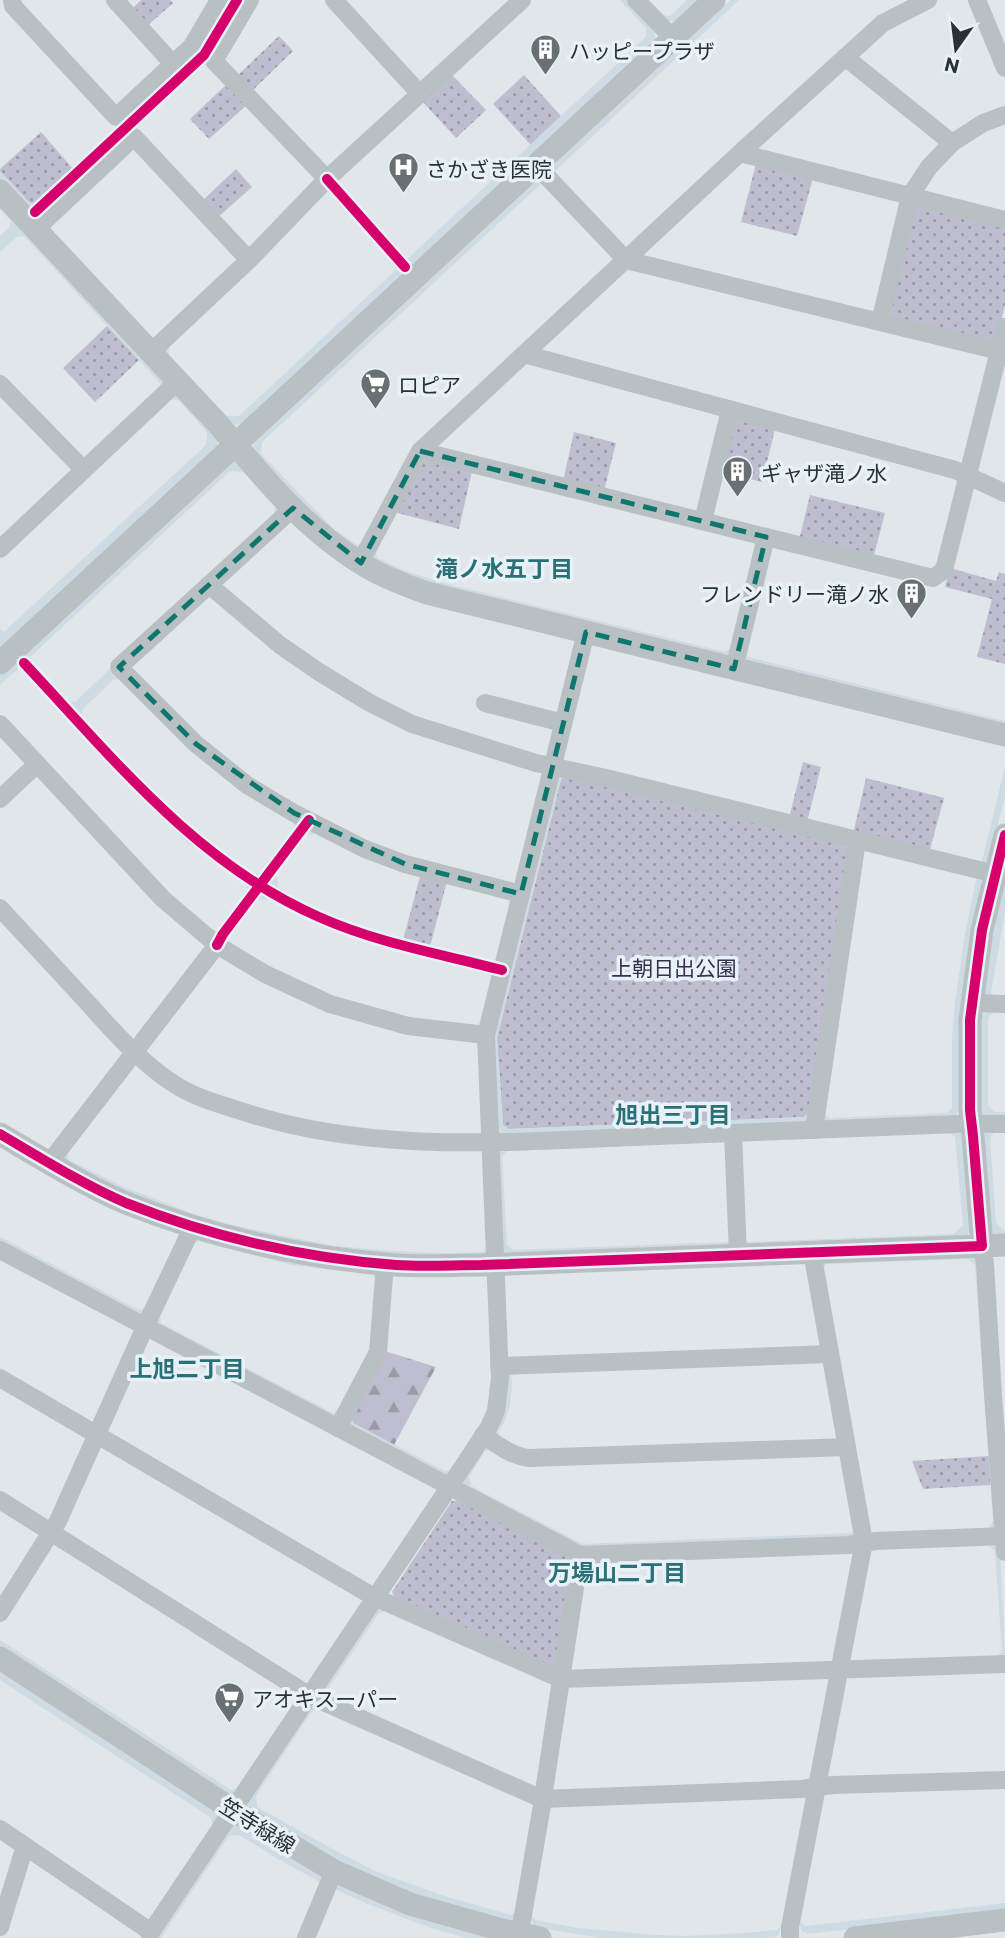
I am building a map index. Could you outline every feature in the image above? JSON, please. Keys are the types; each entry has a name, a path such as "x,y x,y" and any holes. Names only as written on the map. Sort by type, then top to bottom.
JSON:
{"street":[{"path":"12,0 13,6 116,117 192,46 219,0"},
{"path":"115,0 173,64"},
{"path":"250,0 215,61 327,179"},
{"path":"334,0 420,94"},
{"path":"150,353 248,260 327,179 522,0"},
{"path":"636,0 673,37"},
{"path":"0,663 715,0"},
{"path":"360,563 420,451 883,23 928,0"},
{"path":"977,0 1005,68"},
{"path":"845,57 952,143"},
{"path":"880,322 910,196 929,167 952,143 983,123 1005,115"},
{"path":"36,229 134,137 248,260"},
{"path":"740,153 1005,220"},
{"path":"536,165 626,260 999,351"},
{"path":"0,191 293,508 325,538 360,563 427,593 1005,735"},
{"path":"420,451 933,578 944,570 1005,327"},
{"path":"524,354 955,470 1005,494"},
{"path":"0,549 177,382"},
{"path":"0,384 84,470"},
{"path":"702,521 730,410"},
{"path":"293,508 119,667 184,733 247,785 294,813 346,840 405,864 521,894"},
{"path":"734,669 766,537"},
{"path":"209,585 280,645 343,688 412,724 552,766 995,874"},
{"path":"0,1829 151,1935 489,1427 498,1405 499,1366 486,1035 586,632"},
{"path":"485,703 563,723"},
{"path":"0,724 163,899 217,945 265,974 330,1004 408,1026 486,1035"},
{"path":"0,799 37,764"},
{"path":"0,1250 580,1555 848,1545 864,1542 1005,1541 998,1341 982,1246 969,1072 971,1003 982,930 1005,835"},
{"path":"814,1130 857,841"},
{"path":"0,908 134,1053 161,1075 190,1093 282,1123 356,1137 500,1143 1005,1124"},
{"path":"49,1163 217,945"},
{"path":"971,1003 1005,1004"},
{"path":"0,1133 49,1163 124,1202 193,1226 256,1244 385,1264 496,1264 1005,1245"},
{"path":"733,1133 738,1255"},
{"path":"0,1613 51,1533 193,1226"},
{"path":"790,1938 864,1542 812,1252"},
{"path":"338,1428 378,1352 385,1264"},
{"path":"499,1366 830,1354"},
{"path":"0,1378 374,1597 561,1679 1005,1664"},
{"path":"482,1436 518,1457 529,1458 847,1447"},
{"path":"0,1500 310,1696 542,1799 846,1784 1005,1780"},
{"path":"526,1937 542,1799 580,1555"},
{"name":"笠寺緑線","path":"0,1658 233,1810 334,1871 410,1904 526,1937"},
{"path":"0,1926 25,1846"},
{"path":"306,1938 334,1871"},
{"path":"855,1938 1005,1920"}],"highlighted area":[{"path":"420,451 766,537 734,669 586,632 521,894 405,864 294,813 196,744 119,667 293,508 361,563"}],"green space":[{"path":"141,0 170,0 173,3 146,27 131,10"},
{"path":"279,36 293,51 252,91 237,76"},
{"path":"452,75 486,110 456,138 421,100"},
{"path":"524,75 561,116 531,145 493,104"},
{"path":"228,83 248,104 209,139 190,119"},
{"path":"41,132 73,169 36,203 30,203 0,169"},
{"path":"756,164 813,178 797,236 741,222"},
{"path":"236,169 252,187 217,218 202,201"},
{"path":"918,204 1005,225 1005,305 997,338 988,343 890,319 911,209"},
{"path":"107,326 139,360 95,402 63,368"},
{"path":"740,419 775,429 762,482 720,472 732,424"},
{"path":"574,432 616,443 604,491 563,481"},
{"path":"428,460 472,471 459,529 394,512 419,464"},
{"path":"810,495 885,513 873,559 799,540"},
{"path":"950,568 996,581 999,572 1005,574 1005,664 977,657 992,599 945,587"},
{"path":"803,762 821,767 807,822 789,818"},
{"name":"上朝日出公園","path":"567,775 843,843 849,850 810,1112 804,1117 509,1129 503,1125 497,1038 561,779"},
{"path":"866,778 944,798 929,853 853,834"},
{"path":"421,873 447,881 430,947 403,940"},
{"path":"385,1351 436,1367 394,1445 353,1423 351,1414"},
{"path":"989,1456 991,1485 923,1489 912,1461"},
{"path":"462,1500 570,1557 573,1563 558,1664 549,1669 395,1599 392,1592 452,1501"}],"shaded area":[{"path":"228,0 245,0 210,65 204,64 38,218 0,182 0,171 30,203 36,203 196,53"},
{"path":"620,0 627,0 652,26 655,39 241,424 230,425 162,350 169,343 169,355 227,416 239,416 399,267 333,192 323,190 335,178 336,188 404,262 646,37 646,28"},
{"path":"687,0 697,0 674,21 668,21 660,15 670,16"},
{"path":"731,0 739,0 552,174 554,163"},
{"path":"537,179 544,181 262,442 261,454 332,527 357,545 365,543 360,550 328,533 252,449 255,441"},
{"path":"0,199 165,380 160,392 160,383 24,236 17,237 0,252 0,236 9,228 11,221 0,209"},
{"path":"178,395 218,440 216,450 0,651 0,629 4,632 206,445 207,432 178,400 166,399"},
{"path":"237,462 281,506 275,516 275,507 244,472 230,471 28,659 66,700 75,702 111,668 123,680 114,679 82,710 83,719 165,805 220,851 253,874 263,872 296,830 292,821 321,833 305,835 276,873 279,890 322,913 374,933 492,963 498,959 492,980 488,972 379,947 290,911 271,899 257,900 226,941 210,931 218,930 248,892 246,883 188,843 155,812 20,667 0,685 0,674 221,469"},
{"path":"374,550 378,558 436,581 725,652 733,647 730,656 419,584 372,557"},
{"path":"744,651 748,657 1005,721 1005,728 744,663"},
{"path":"1005,767 1005,797 989,859 986,864 981,865"},
{"path":"567,775 561,779 497,1038 503,1125 509,1129 804,1117 810,1112 807,1121 498,1132 491,1036 557,776"},
{"path":"977,876 982,885 960,1109 957,1114 954,1117 824,1122 823,1112 830,1118 947,1113 952,1108 955,1002"},
{"path":"1005,879 1005,912 991,993 997,998 987,997 983,993 992,933"},
{"path":"995,1011 988,1018 988,1106 995,1112 1005,1112 1005,1118 983,1116 981,1113 981,1016"},
{"path":"995,1131 990,1138 996,1223 1005,1231 1005,1237 991,1234 983,1135"},
{"path":"948,1132 962,1134 970,1231 966,1238 748,1249 741,1237 747,1242 954,1234 963,1225 955,1137"},
{"path":"509,1149 502,1156 507,1245 513,1250 727,1242 734,1236 733,1245 503,1253 498,1151"},
{"path":"67,1151 69,1160 124,1187 225,1223 336,1246 441,1253 484,1252 489,1246 489,1253 463,1259 305,1248 149,1204 64,1162 63,1156"},
{"path":"0,1237 139,1310 148,1308 145,1313 138,1315 0,1243"},
{"path":"195,1238 376,1271 378,1283 373,1275 292,1265 198,1241 190,1246"},
{"path":"976,1255 996,1524 994,1528 987,1530 993,1521 975,1265 968,1259 826,1264 821,1272 821,1262"},
{"path":"159,1313 161,1323 333,1413 342,1409 333,1417 156,1322"},
{"path":"516,1371 511,1376 509,1409 498,1431 500,1440 494,1430 507,1375"},
{"path":"351,1414 353,1423 445,1471 453,1470 447,1475 350,1425"},
{"path":"483,1446 493,1449 485,1451 469,1477 471,1486 583,1544 851,1533 856,1527 855,1535 584,1550 464,1485 463,1482"},
{"path":"988,1545 997,1546 1000,1550 1005,1653 995,1658 1002,1651 995,1551"},
{"path":"376,1607 387,1610 379,1613 327,1690 330,1699 322,1694 323,1686"},
{"path":"0,1640 231,1790 242,1787 230,1796 0,1649"},
{"path":"0,1669 220,1814 214,1827 210,1817 0,1680"},
{"path":"310,1706 321,1708 312,1711 256,1796 257,1807 375,1871 444,1896 511,1915 519,1909 514,1920 510,1922 413,1894 337,1862 248,1807 248,1801"},
{"path":"233,1824 322,1873 323,1888 318,1881 239,1835 229,1836 161,1938 155,1938"},
{"path":"337,1883 501,1938 467,1938 434,1929 337,1890 329,1893"},
{"path":"1005,1903 1005,1910 808,1934 802,1931 799,1923 806,1926"},
{"path":"530,1913 535,1920 577,1928 658,1935 743,1933 777,1930 782,1925 778,1936 773,1938 602,1938 533,1926"}],"cycle path":[{"path":"35,212 204,55 237,0"},
{"path":"327,179 405,267"},
{"path":"24,663 159,805 195,838 275,895 319,917 363,934 502,970"},
{"path":"217,945 309,820"},
{"path":"0,1134 94,1188 159,1215 259,1244 362,1262 407,1266 481,1265 982,1246 970,1110 970,1020 982,930 1005,835"}],"place":[{"name":"ハッピープラザ","path":"546,77"},
{"name":"さかざき医院","path":"403,195"},
{"name":"ロピア","path":"375,411"},
{"name":"ギャザ滝ノ水","path":"738,499"},
{"name":"フレンドリー滝ノ水","path":"912,620"},
{"name":"アオキスーパー","path":"229,1725"}],"district":[{"name":"滝ノ水五丁目","path":"504,568"},
{"name":"旭出三丁目","path":"673,1114"},
{"name":"上旭二丁目","path":"187,1368"},
{"name":"万場山二丁目","path":"617,1572"}]}
